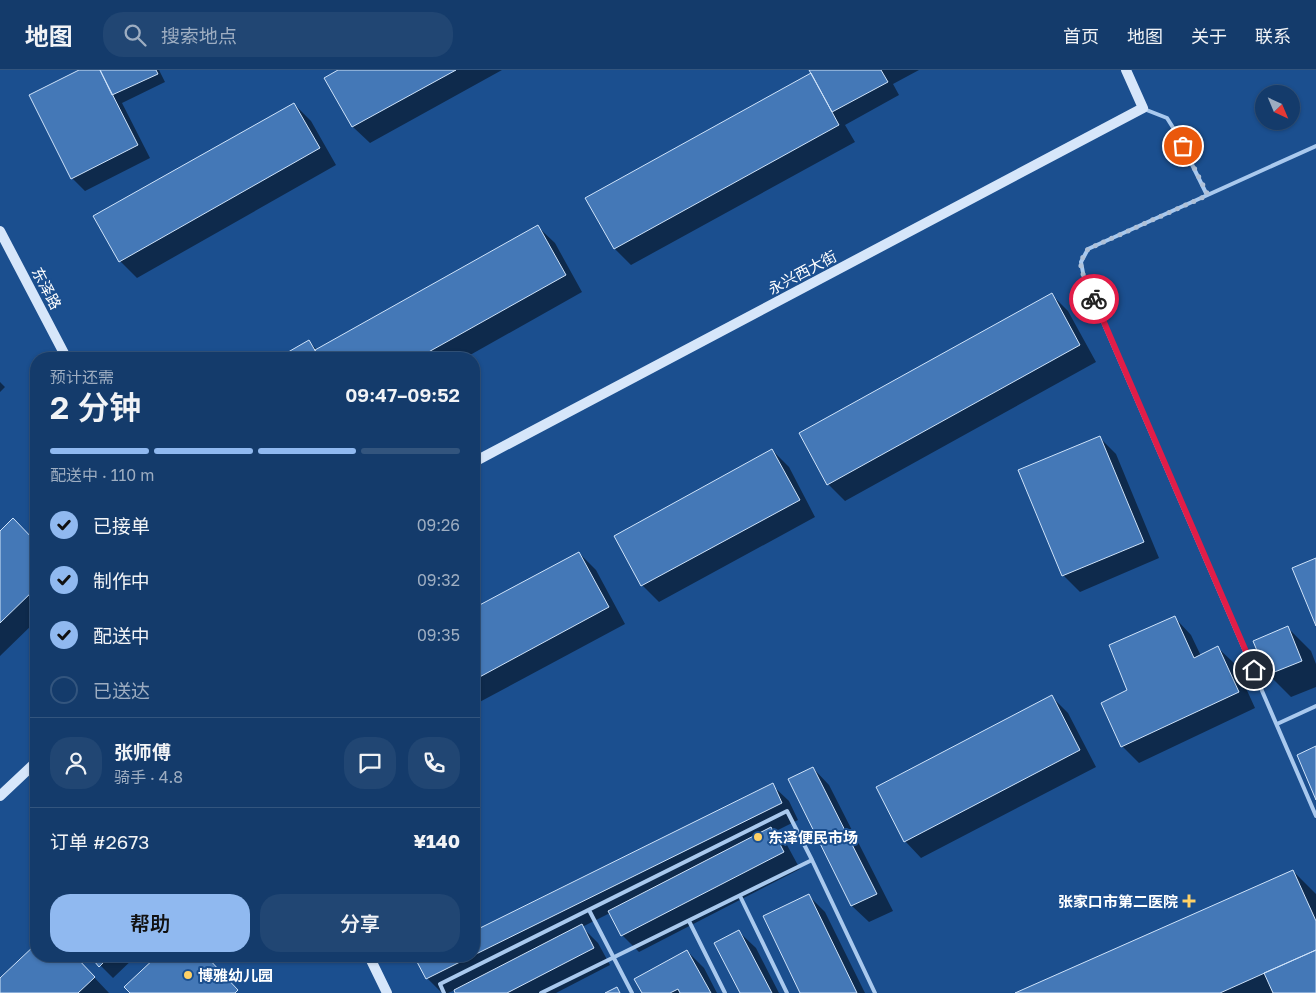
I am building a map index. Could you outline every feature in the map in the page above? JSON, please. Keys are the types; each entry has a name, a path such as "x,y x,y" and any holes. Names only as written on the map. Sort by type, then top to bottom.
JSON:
{"main road":[{"path":"1126,70 1143,108"},
{"name":"永兴西大街","path":"480,459 1143,108"},
{"name":"东泽路","path":"0,231 63,352"},
{"path":"0,796 30,768"},
{"path":"372,962 387,993"}],"lane":[{"path":"1143,108 1167,118 1178,134 1208,195"},
{"path":"1316,146 1088,249 1080,262 1084,278 1316,816"},
{"path":"1276,724 1316,706"},
{"path":"444,993 440,984 787,812 875,993"},
{"path":"542,993 812,860"},
{"path":"740,896 787,993"},
{"path":"589,910 632,993"},
{"path":"688,921 725,993"}],"building":[{"path":"79,70 100,70 138,145 71,179 29,95"},
{"path":"100,70 156,70 158,74 112,95"},
{"path":"338,70 456,70 352,127 324,78"},
{"path":"809,70 881,70 888,82 832,112"},
{"path":"811,73 839,125 614,249 585,198"},
{"path":"294,103 320,148 119,262 93,216"},
{"path":"538,225 566,275 428,352 316,352 315,350"},
{"path":"1052,293 1080,345 827,485 799,433"},
{"path":"309,340 316,352 288,352"},
{"path":"1100,436 1144,542 1062,576 1018,470"},
{"path":"772,449 800,500 641,586 614,536"},
{"path":"13,518 30,536 30,594 0,623 0,531"},
{"path":"579,552 609,607 480,677 480,605"},
{"path":"1316,558 1316,626 1292,568"},
{"path":"1175,616 1194,658 1218,646 1239,692 1121,747 1101,703 1127,690 1109,645"},
{"path":"1288,626 1302,661 1267,675 1253,641"},
{"path":"1052,695 1080,750 904,842 876,787"},
{"path":"1316,746 1316,800 1297,755"},
{"path":"813,767 877,894 851,906 788,779"},
{"path":"773,783 782,803 480,952 480,928"},
{"path":"771,827 784,852 621,936 608,911"},
{"path":"1293,870 1316,921 1316,950 1220,993 1015,993"},
{"path":"809,894 857,993 800,993 763,916"},
{"path":"582,924 594,948 507,993 455,993 454,990"},
{"path":"739,930 772,993 740,993 714,943"},
{"path":"30,950 30,962 81,962 95,977 78,993 0,993 0,978"},
{"path":"687,950 711,993 680,993 678,989 670,993 642,993 634,979"},
{"path":"1316,950 1316,993 1273,993 1264,973"},
{"path":"95,962 104,962 99,967"},
{"path":"151,962 212,962 238,990 235,993 130,993 124,987"},
{"path":"417,962 460,962 426,979"},
{"path":"617,987 620,993 605,993"}],"way so far":[{"path":"1094,299 1084,278 1080,262 1088,249 1208,195 1183,146"}],"place":[{"name":"东泽便民市场","path":"758,837"},
{"name":"张家口市第二医院","path":"1189,901"},
{"name":"博雅幼儿园","path":"188,975"}],"route":[{"path":"1094,299 1254,670"}]}
